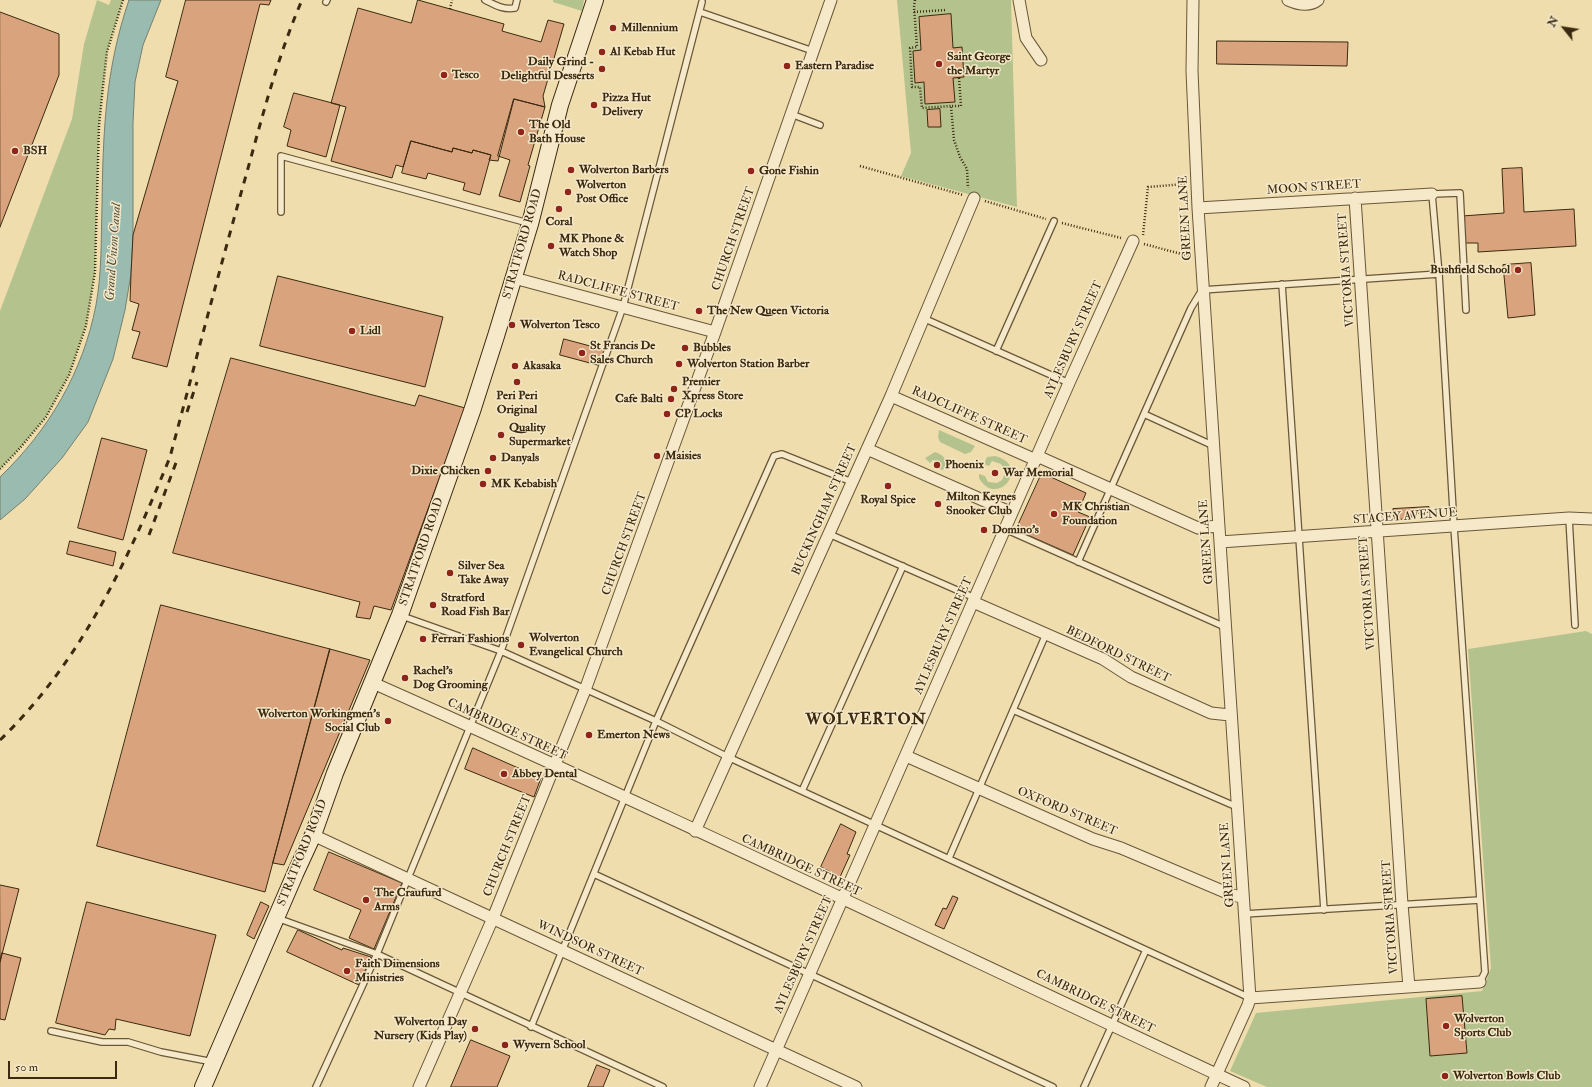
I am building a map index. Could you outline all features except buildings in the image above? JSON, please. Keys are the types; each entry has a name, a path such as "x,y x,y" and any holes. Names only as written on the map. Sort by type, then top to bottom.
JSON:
{"street":[{"name":"STRATFORD ROAD","path":"203,1087 295,874 314,835 335,774 400,615 472,411 530,224 560,105 595,0"},
{"name":"CHURCH STREET","path":"419,1087 493,918 585,690 715,332 830,0"},
{"path":"1019,0 1026,38 1041,60"},
{"name":"GREEN LANE","path":"1193,0 1192,71 1202,290 1214,446 1230,715 1250,998 1211,1087"},
{"path":"1288,0 1298,5 1314,3 1318,0"},
{"name":"MOON STREET","path":"1198,208 1432,194"},
{"name":"BUCKINGHAM STREET","path":"695,831 867,448 892,396 971,197"},
{"name":"VICTORIA STREET","path":"1355,198 1402,904 1409,987"},
{"name":"AYLESBURY STREET","path":"760,1087 1069,383 1138,238"},
{"name":"RADCLIFFE STREET","path":"514,278 715,332"},
{"name":"RADCLIFFE STREET","path":"892,396 1111,489 1198,528 1218,526"},
{"path":"867,448 1012,513"},
{"name":"STACEY AVENUE","path":"1220,542 1569,518 1592,519"},
{"name":"BEDFORD STREET","path":"974,600 1103,659 1131,677 1211,713 1230,715"},
{"name":"CAMBRIDGE STREET","path":"373,683 470,726 842,900 1027,984 1244,1087"},
{"name":"OXFORD STREET","path":"906,756 1093,839 1121,848 1232,895 1242,897"},
{"name":"WINDSOR STREET","path":"314,835 856,1087"},
{"path":"1250,998 1480,982"}],"lane":[{"path":"485,0 502,8 510,9 515,8 517,0"},
{"path":"316,1087 377,954 501,651 623,307 702,2"},
{"path":"700,12 813,51"},
{"path":"791,114 820,125"},
{"path":"280,212 281,156 530,224"},
{"path":"1466,310 1460,193 1432,194 1439,274 1454,527 1485,972 1480,982"},
{"path":"996,351 1054,221"},
{"path":"1078,562 1191,308 1202,290 1360,278 1439,274"},
{"path":"1282,284 1324,910"},
{"path":"923,318 1069,383"},
{"path":"1144,414 1214,446"},
{"path":"531,1027 656,721 774,456 782,454 852,482"},
{"path":"1569,518 1575,625"},
{"path":"1005,528 1225,627"},
{"path":"829,534 903,566 974,600"},
{"path":"802,791 903,566"},
{"path":"400,615 501,651 656,721 728,757 1250,998"},
{"path":"949,858 1046,634"},
{"path":"1013,710 1237,807"},
{"path":"594,874 1053,1087"},
{"path":"1244,914 1480,900"},
{"path":"277,918 377,954 531,1027 663,1087"},
{"path":"1084,1087 1146,950"},
{"path":"51,1031 102,1042 128,1042 161,1052 213,1063"}],"path":[{"path":"0,469 46,417 69,375 86,326 95,272 99,126 107,52 124,0"},
{"path":"450,9 452,0"},
{"path":"915,0 914,12 917,47 910,48 912,87 920,87 922,108 961,106 959,78"},
{"path":"914,12 946,10"},
{"path":"951,106 954,140 966,169 971,197"},
{"path":"860,166 1054,221 1138,238 1201,259"},
{"path":"1138,238 1148,187 1197,183"}],"green space":[{"path":"97,0 109,5 111,0 123,0 107,52 103,87 99,126 95,272 86,326 69,375 46,417 0,469 0,311 72,119 84,44"},
{"path":"553,0 584,0 582,11 553,2"},
{"path":"897,0 1011,0 1017,207 901,176 911,153"},
{"path":"939,430 975,446 971,452 965,454 940,442 938,437"},
{"path":"935,452 941,454 948,468 941,470 937,461 933,460 930,463 925,458"},
{"path":"995,456 1006,461 1011,468 1011,476 1008,482 1002,487 994,489 986,486 979,478 979,474 985,476 988,482 997,483 1002,480 1006,472 1001,464 992,461 989,466 984,464 987,457"},
{"path":"1586,631 1592,634 1592,1087 1267,1087 1230,1071 1256,1013 1482,991 1491,968 1468,649"}],"water":[{"name":"Grand Union Canal","path":"129,0 161,0 143,45 135,82 131,274 125,310 113,359 88,422 62,458 25,499 0,520 0,477 34,440 62,398 73,376 90,330 98,293 100,268 103,153 107,102 115,51"}],"railway":[{"path":"0,740 29,710 55,677 100,608 137,534 170,457 264,111 277,66 302,0"},
{"path":"187,412 197,382"},
{"path":"149,535 177,460"}],"place":[{"name":"Millennium","path":"613,28"},
{"name":"Al Kebab Hut","path":"602,52"},
{"name":"Saint George the Martyr","path":"939,64"},
{"name":"Eastern Paradise","path":"787,66"},
{"name":"Daily Grind - Delightful Desserts","path":"602,69"},
{"name":"Tesco","path":"444,75"},
{"name":"Pizza Hut Delivery","path":"594,105"},
{"name":"The Old Bath House","path":"521,132"},
{"name":"BSH","path":"15,151"},
{"name":"Wolverton Barbers","path":"571,170"},
{"name":"Gone Fishin","path":"751,171"},
{"name":"Wolverton Post Office","path":"568,192"},
{"name":"Coral","path":"559,209"},
{"name":"MK Phone & Watch Shop","path":"551,246"},
{"name":"Bushfield School","path":"1518,270"},
{"name":"The New Queen Victoria","path":"699,311"},
{"name":"Wolverton Tesco","path":"512,325"},
{"name":"Lidl","path":"352,331"},
{"name":"Bubbles","path":"685,348"},
{"name":"St Francis De Sales Church","path":"582,353"},
{"name":"Wolverton Station Barber","path":"679,364"},
{"name":"Akasaka","path":"515,366"},
{"name":"Peri Peri Original","path":"517,382"},
{"name":"Premier Xpress Store","path":"674,389"},
{"name":"Cafe Balti","path":"671,399"},
{"name":"CP Locks","path":"667,414"},
{"name":"Quality Supermarket","path":"501,435"},
{"name":"Maisies","path":"657,456"},
{"name":"Danyals","path":"493,458"},
{"name":"Phoenix","path":"937,465"},
{"name":"Dixie Chicken","path":"488,471"},
{"name":"War Memorial","path":"995,473"},
{"name":"MK Kebabish","path":"483,484"},
{"name":"Royal Spice","path":"888,486"},
{"name":"Milton Keynes Snooker Club","path":"938,504"},
{"name":"MK Christian Foundation","path":"1054,514"},
{"name":"Domino's","path":"984,530"},
{"name":"Silver Sea Take Away","path":"450,573"},
{"name":"Stratford Road Fish Bar","path":"433,605"},
{"name":"Ferrari Fashions","path":"423,639"},
{"name":"Wolverton Evangelical Church","path":"521,645"},
{"name":"Rachel's Dog Grooming","path":"405,678"},
{"name":"Wolverton Workingmen's Social Club","path":"388,721"},
{"name":"Emerton News","path":"589,735"},
{"name":"Abbey Dental","path":"504,774"},
{"name":"The Craufurd Arms","path":"366,900"},
{"name":"Faith Dimensions Ministries","path":"347,971"},
{"name":"Wolverton Sports Club","path":"1446,1026"},
{"name":"Wolverton Day Nursery (Kids Play)","path":"475,1029"},
{"name":"Wyvern School","path":"505,1045"},
{"name":"Wolverton Bowls Club","path":"1445,1076"}],"district":[{"name":"WOLVERTON","path":"866,721"}]}
